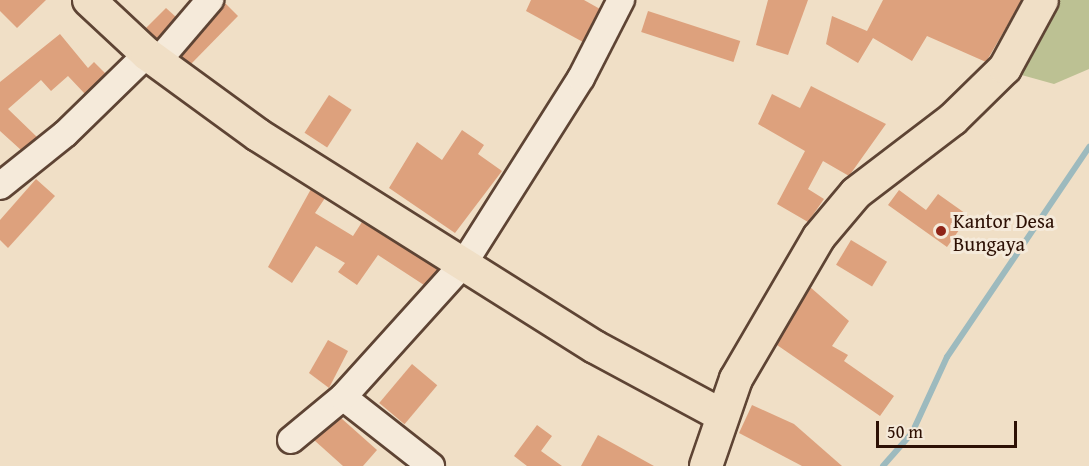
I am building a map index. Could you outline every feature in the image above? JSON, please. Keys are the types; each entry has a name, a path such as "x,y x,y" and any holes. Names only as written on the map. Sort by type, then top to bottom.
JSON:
{"main road":[{"path":"89,0 152,58 258,135 657,384 723,416"},
{"path":"706,466 736,379 819,237 856,193 952,119 1005,68 1042,0"}],"street":[{"path":"0,186 65,134 152,58 210,0"},
{"path":"291,440 343,397 464,263 581,78 621,0"},
{"path":"343,397 430,466"}],"green space":[{"path":"1049,0 1089,0 1089,69 1054,84 1018,74"}],"building":[{"path":"0,0 46,0 17,28 0,11"},
{"path":"531,0 584,0 600,9 583,42 526,11"},
{"path":"768,0 808,0 788,55 756,45"},
{"path":"883,0 1022,0 986,62 927,36 912,61 873,38 858,63 826,44 832,16 867,31"},
{"path":"225,3 238,16 191,64 181,57"},
{"path":"166,8 176,17 157,39 146,28"},
{"path":"648,11 740,41 733,62 641,32"},
{"path":"60,34 88,68 94,62 106,74 85,94 68,76 51,91 41,80 8,109 37,137 21,150 0,131 0,82"},
{"path":"811,86 886,124 849,176 823,161 808,189 824,199 808,222 777,204 805,151 758,124 772,94 800,108"},
{"path":"329,95 352,110 327,147 304,133"},
{"path":"462,130 484,145 478,154 502,171 455,233 389,188 417,142 442,160"},
{"path":"36,179 55,196 8,248 0,240 0,220"},
{"path":"311,189 325,198 315,213 353,236 362,222 438,269 424,285 378,255 357,285 338,272 345,263 316,246 292,283 268,267"},
{"name":"Kantor Desa Bungaya","path":"899,190 926,210 938,194 969,216 947,247 888,205"},
{"path":"851,240 887,262 872,286 836,265"},
{"path":"810,287 849,321 832,346 848,355 844,361 894,396 880,416 777,345"},
{"path":"328,340 348,351 329,388 309,373"},
{"path":"412,364 437,385 404,424 379,403"},
{"path":"752,405 794,424 842,466 802,466 739,433"},
{"path":"341,418 377,450 363,466 343,466 314,440"},
{"path":"537,425 552,436 541,451 562,466 527,466 514,456"},
{"path":"598,435 654,466 581,466"}],"waterway":[{"path":"883,466 912,433 947,357 1089,147"}],"place":[{"name":"Kantor Desa Bungaya","path":"941,231"}]}
